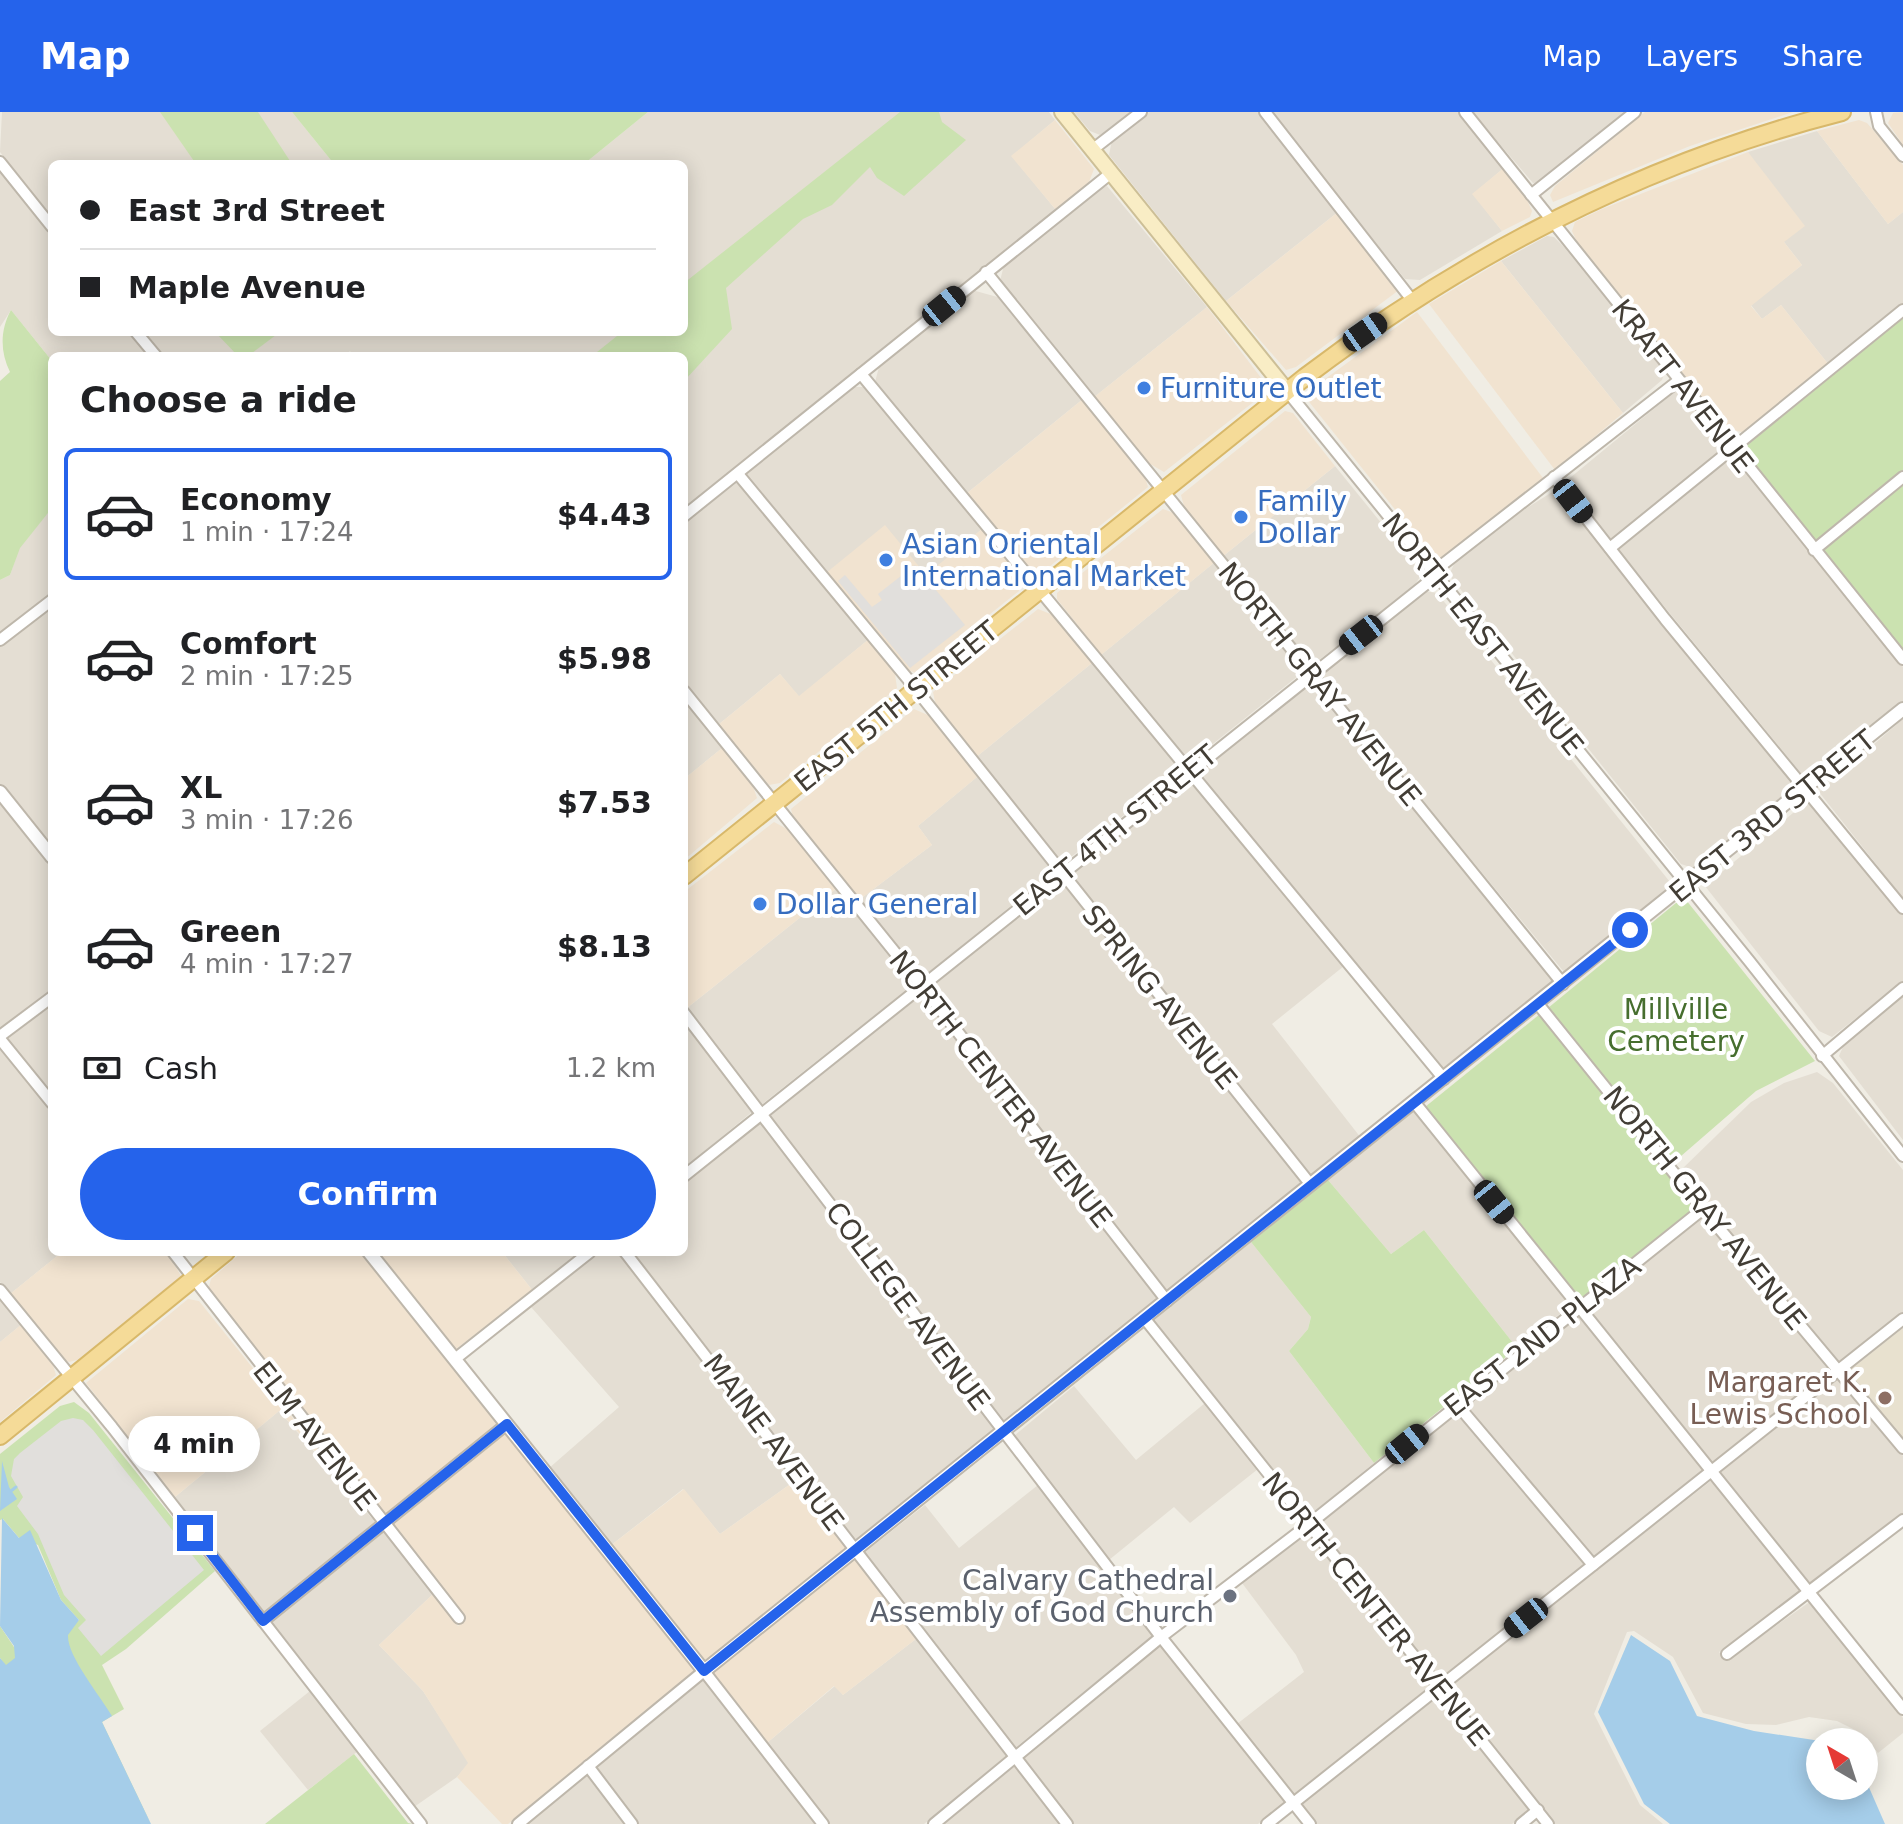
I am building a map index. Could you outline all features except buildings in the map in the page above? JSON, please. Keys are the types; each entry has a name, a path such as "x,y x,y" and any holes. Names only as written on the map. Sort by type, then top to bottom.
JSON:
{"main road":[{"name":"NORTH EAST AVENUE","path":"1062,112 1287,391"},
{"name":"EAST 5TH STREET","path":"688,873 1287,391 1412,300 1551,220 1687,161 1842,112"},
{"path":"0,1436 221,1256"}],"street":[{"path":"1092,150 1141,112"},
{"path":"1265,112 1412,300"},
{"name":"KRAFT AVENUE","path":"1465,112 1903,659"},
{"path":"1531,195 1635,112"},
{"path":"1876,112 1879,126 1903,156"},
{"path":"0,162 48,222"},
{"path":"688,513 1111,173"},
{"name":"NORTH GRAY AVENUE","path":"986,272 1563,984"},
{"path":"1610,548 1903,310"},
{"path":"139,336 153,352"},
{"path":"861,374 1444,1079"},
{"name":"EAST 4TH STREET","path":"688,1173 1554,477 1678,381"},
{"name":"NORTH EAST AVENUE","path":"1287,391 1903,1156"},
{"name":"SPRING AVENUE","path":"738,474 916,690 1311,1185"},
{"path":"1554,477 1903,908"},
{"path":"1814,550 1903,477"},
{"path":"0,640 48,603"},
{"name":"NORTH CENTER AVENUE","path":"688,696 922,986 1167,1301"},
{"name":"EAST 3RD STREET","path":"518,1824 704,1671 1903,709"},
{"path":"0,792 48,852"},
{"path":"1822,1056 1903,988"},
{"path":"48,1000 0,1037 48,1098"},
{"name":"NORTH GRAY AVENUE","path":"1538,1004 1703,1209 1903,1448"},
{"name":"COLLEGE AVENUE","path":"688,1018 1161,1637 1310,1824"},
{"path":"1415,1103 1903,1709"},
{"name":"EAST 2ND PLAZA","path":"934,1824 1161,1637 1308,1525 1456,1403 1703,1209"},
{"name":"ELM AVENUE","path":"176,1256 459,1618"},
{"path":"372,1256 823,1824"},
{"path":"455,1359 585,1256"},
{"name":"MAINE AVENUE","path":"628,1256 1067,1824"},
{"path":"0,1290 421,1824"},
{"name":"NORTH CENTER AVENUE","path":"1145,1319 1548,1824"},
{"path":"1267,1824 1903,1319"},
{"path":"1456,1403 1593,1565"},
{"path":"263,1621 507,1424"},
{"path":"1727,1654 1903,1520"},
{"path":"588,1766 632,1824"},
{"path":"1521,1824 1538,1810"}],"shaded area":[{"path":"2,112 292,112 331,160 48,160 48,212 0,152"},
{"path":"648,112 1049,112 1055,120 1012,156 1056,210 688,506 688,352 160,352 147,336 688,336 688,160 589,160"},
{"path":"1074,112 1133,112 1100,135 1090,131"},
{"path":"1149,112 1258,112 1338,212 1226,301 1109,155 1112,140"},
{"path":"1271,112 1460,112 1505,167 1473,194 1502,231 1420,280 1405,279"},
{"path":"1472,112 1629,112 1541,182 1533,183"},
{"path":"1645,112 1793,112 1690,146 1553,202 1550,195 1555,186"},
{"path":"1903,112 1903,145 1888,123 1893,113"},
{"path":"1055,120 1094,169 1089,182 1056,210 1011,156"},
{"path":"1859,120 1867,123 1903,165 1903,212 1888,224 1817,131"},
{"path":"1817,131 1888,224 1903,212 1903,304 1829,365 1781,305 1762,319 1751,305 1802,265 1784,242 1748,152"},
{"path":"1748,152 1805,226 1784,242 1802,265 1751,306 1762,319 1781,305 1829,365 1745,433 1727,428 1577,242 1572,231 1575,222 1602,209"},
{"path":"1505,167 1523,191 1532,211 1530,217 1502,231 1472,194"},
{"path":"0,168 48,228 48,336 134,336 147,352 48,352 48,356 11,310 0,327"},
{"path":"1107,186 1207,307 1093,398 1000,281 1004,265 1098,189"},
{"path":"1338,212 1399,290 1296,367 1286,370 1226,301"},
{"path":"1547,236 1554,237 1564,247 1665,371 1662,380 1623,413 1501,261"},
{"path":"1501,261 1623,413 1555,470 1429,304"},
{"path":"972,290 1001,298 1083,399 966,494 875,382 879,367"},
{"path":"1207,307 1268,387 1265,393 1164,472 1145,461 1093,398"},
{"path":"1417,312 1543,478 1444,557 1433,557 1306,398 1310,390"},
{"path":"853,387 866,387 982,529 926,576 826,573 745,475"},
{"path":"1678,389 1724,448 1611,540 1565,482"},
{"path":"1083,399 1145,477 1148,487 1044,571 1033,572 966,494"},
{"path":"1285,411 1293,413 1335,466 1222,557 1185,510 1181,495"},
{"path":"1732,457 1903,667 1903,701 1805,778 1618,550"},
{"path":"1335,466 1417,567 1420,577 1411,590 1311,666 1222,557"},
{"path":"738,482 869,639 799,697 780,674 718,725 688,688 688,520"},
{"path":"1557,489 1661,622 1797,785 1693,868 1681,864 1449,575 1455,562 1503,523"},
{"path":"1163,509 1174,513 1215,562 1101,655 1057,599 1057,593"},
{"path":"48,513 48,596 0,632 0,580 10,575 19,548"},
{"path":"885,525 926,575 982,529 1021,576 1019,591 916,673 910,671 826,573"},
{"path":"1215,562 1303,672 1189,763 1101,655"},
{"path":"915,565 965,625 910,668 838,581 845,575 872,607 882,600 878,594"},
{"path":"1424,591 1437,593 1670,882 1667,892 1564,972 1319,675"},
{"path":"1038,609 1053,615 1092,663 975,758 936,707 933,692"},
{"path":"48,611 48,844 0,785 0,647"},
{"path":"869,639 895,674 897,688 780,783 769,785 718,725 780,674 799,696"},
{"path":"1092,663 1181,770 1061,865 975,758"},
{"path":"1310,682 1553,980 1441,1073 1197,773"},
{"path":"688,705 722,748 688,776"},
{"path":"914,709 930,716 977,777 918,826 932,845 859,900 793,818 791,809"},
{"path":"1903,719 1903,898 1819,792"},
{"path":"722,748 753,786 757,798 688,857 688,776"},
{"path":"977,777 1053,872 922,978 859,900 932,845 918,826"},
{"path":"1189,779 1344,966 1272,1024 1361,1138 1312,1177 1068,874"},
{"path":"1811,798 1903,915 1903,981 1832,1037 1819,1031 1705,886"},
{"path":"0,803 48,861 48,992 0,1028"},
{"path":"774,822 789,830 837,888 688,1007 688,889"},
{"path":"1060,881 1304,1183 1167,1293 930,987"},
{"path":"837,888 914,984 761,1105 688,1007"},
{"path":"921,994 1159,1300 1006,1426 768,1114"},
{"path":"1903,995 1903,1140 1839,1056 1846,1040"},
{"path":"48,1007 48,1090 6,1038"},
{"path":"688,1025 753,1111 688,1165"},
{"path":"0,1047 48,1106 48,1256 57,1256 10,1294 0,1282"},
{"path":"1817,1072 1833,1083 1903,1170 1903,1314 1839,1365 1681,1170 1751,1102 1784,1083"},
{"path":"1414,1111 1571,1305 1517,1348 1424,1230 1391,1254 1328,1180"},
{"path":"760,1121 998,1433 857,1543 635,1256 688,1256 688,1181"},
{"path":"1702,1217 1832,1370 1713,1464 1586,1308"},
{"path":"1251,1242 1311,1317 1308,1329 1289,1351 1374,1463 1308,1517 1153,1320"},
{"path":"57,1256 169,1256 181,1276 77,1360 69,1362 59,1356 10,1294"},
{"path":"237,1256 365,1256 498,1424 385,1516 208,1290 211,1279"},
{"path":"381,1256 505,1256 533,1291 456,1349"},
{"path":"505,1256 576,1256 533,1291"},
{"path":"595,1256 622,1256 796,1480 720,1534 683,1489 610,1546 548,1469 619,1407 531,1307"},
{"path":"0,1297 22,1324 0,1342"},
{"path":"188,1299 199,1301 357,1498 279,1411 175,1497 86,1383"},
{"path":"1578,1314 1704,1470 1593,1558 1464,1405"},
{"path":"22,1324 52,1362 56,1375 0,1422 0,1342"},
{"name":"Margaret K. Lewis School","path":"1903,1328 1903,1442 1846,1373"},
{"path":"1838,1378 1903,1456 1903,1513 1812,1585 1720,1473"},
{"path":"1074,1386 1136,1460 1205,1403 1258,1469 1190,1523 1174,1507 1109,1560 1014,1436"},
{"path":"279,1411 376,1523 264,1613 175,1497"},
{"path":"1456,1411 1585,1564 1438,1680 1316,1526"},
{"path":"73,1418 83,1420 93,1430 204,1570 101,1656 78,1628 86,1620 64,1595 38,1534 17,1506 23,1497 11,1476 14,1459 20,1453 61,1421"},
{"path":"506,1433 697,1671 508,1824 502,1824 457,1777 468,1763 423,1691 379,1645 433,1594 458,1626 466,1620 392,1526"},
{"path":"796,1480 849,1549 705,1664 610,1546 684,1489 720,1534"},
{"path":"1712,1480 1803,1591 1719,1652 1726,1661 1811,1601 1903,1718 1903,1733 1878,1753 1878,1728 1851,1728 1837,1721 1809,1717 1776,1725 1746,1724 1703,1713 1673,1657 1634,1631 1627,1632 1594,1714 1640,1805 1663,1824 1555,1824 1445,1689"},
{"path":"1038,1485 1153,1635 1014,1749 865,1552 925,1505 959,1548"},
{"path":"384,1532 433,1594 379,1645 423,1691 469,1763 457,1777 414,1807 271,1622"},
{"path":"1308,1533 1429,1687 1293,1795 1237,1724 1304,1672 1296,1655 1242,1583"},
{"path":"856,1559 916,1639 843,1695 834,1686 767,1743 712,1674"},
{"path":"916,1639 1006,1756 924,1824 830,1824 767,1743 835,1686 843,1695"},
{"path":"1161,1645 1285,1802 1258,1824 1074,1824 1022,1758"},
{"path":"704,1680 817,1824 639,1824 596,1768"},
{"path":"310,1691 358,1751 308,1790 260,1731"},
{"path":"1437,1696 1530,1809 1512,1824 1317,1824 1301,1804"},
{"path":"1013,1765 1060,1824 943,1824"},
{"path":"587,1775 625,1824 527,1824"}],"green space":[{"path":"160,112 258,112 289,160 193,160"},
{"path":"292,112 648,112 589,160 331,160"},
{"path":"900,112 939,112 942,122 966,140 904,196 877,178 870,167 832,205 803,219 726,288 732,329 688,377 688,352 597,352 617,336 688,336 688,280"},
{"path":"11,310 48,356 48,513 20,548 10,575 0,580 0,381 10,372 4,357 5,325"},
{"path":"1903,318 1903,470 1814,542 1740,451"},
{"path":"219,336 275,336 253,352 234,352"},
{"path":"1903,485 1903,650 1822,551"},
{"name":"Millville Cemetery","path":"1686,900 1815,1061 1756,1091 1673,1163 1548,1008 1676,903"},
{"name":"Millville Cemetery","path":"1540,1014 1693,1203 1691,1211 1581,1299 1425,1107"},
{"path":"1328,1180 1391,1254 1424,1230 1517,1348 1374,1463 1289,1351 1308,1329 1311,1317 1251,1242"},
{"path":"74,1402 89,1413 215,1571 126,1649 102,1665 124,1709 102,1722 151,1824 54,1638 79,1620 61,1600 38,1545 20,1539 3,1519 0,1520 0,1454 60,1406"},
{"path":"0,1626 14,1647 21,1641 17,1682 0,1658"},
{"path":"354,1754 408,1823 413,1824 265,1824"}],"water":[{"path":"2,1461 9,1487 17,1499 0,1511"},
{"path":"2,1518 19,1538 30,1530 61,1600 79,1620 68,1635 69,1644 78,1664 112,1716 102,1722 151,1824 0,1824 0,1658 6,1665 15,1658 14,1646 0,1626"},
{"path":"1631,1635 1670,1661 1697,1716 1754,1731 1806,1739 1806,1800 1874,1800 1885,1824 1670,1824 1644,1804 1598,1712"}],"waterway":[{"path":"11,1491 16,1487"}],"place":[{"name":"Furniture Outlet","path":"1144,388"},
{"name":"Family Dollar","path":"1241,517"},
{"name":"Asian Oriental International Market","path":"886,560"},
{"name":"Dollar General","path":"760,904"},
{"name":"Margaret K. Lewis School","path":"1885,1398"},
{"name":"Calvary Cathedral Assembly of God Church","path":"1230,1596"}],"route":[{"path":"195,1533 263,1621 507,1424 704,1671 1630,930"}]}
